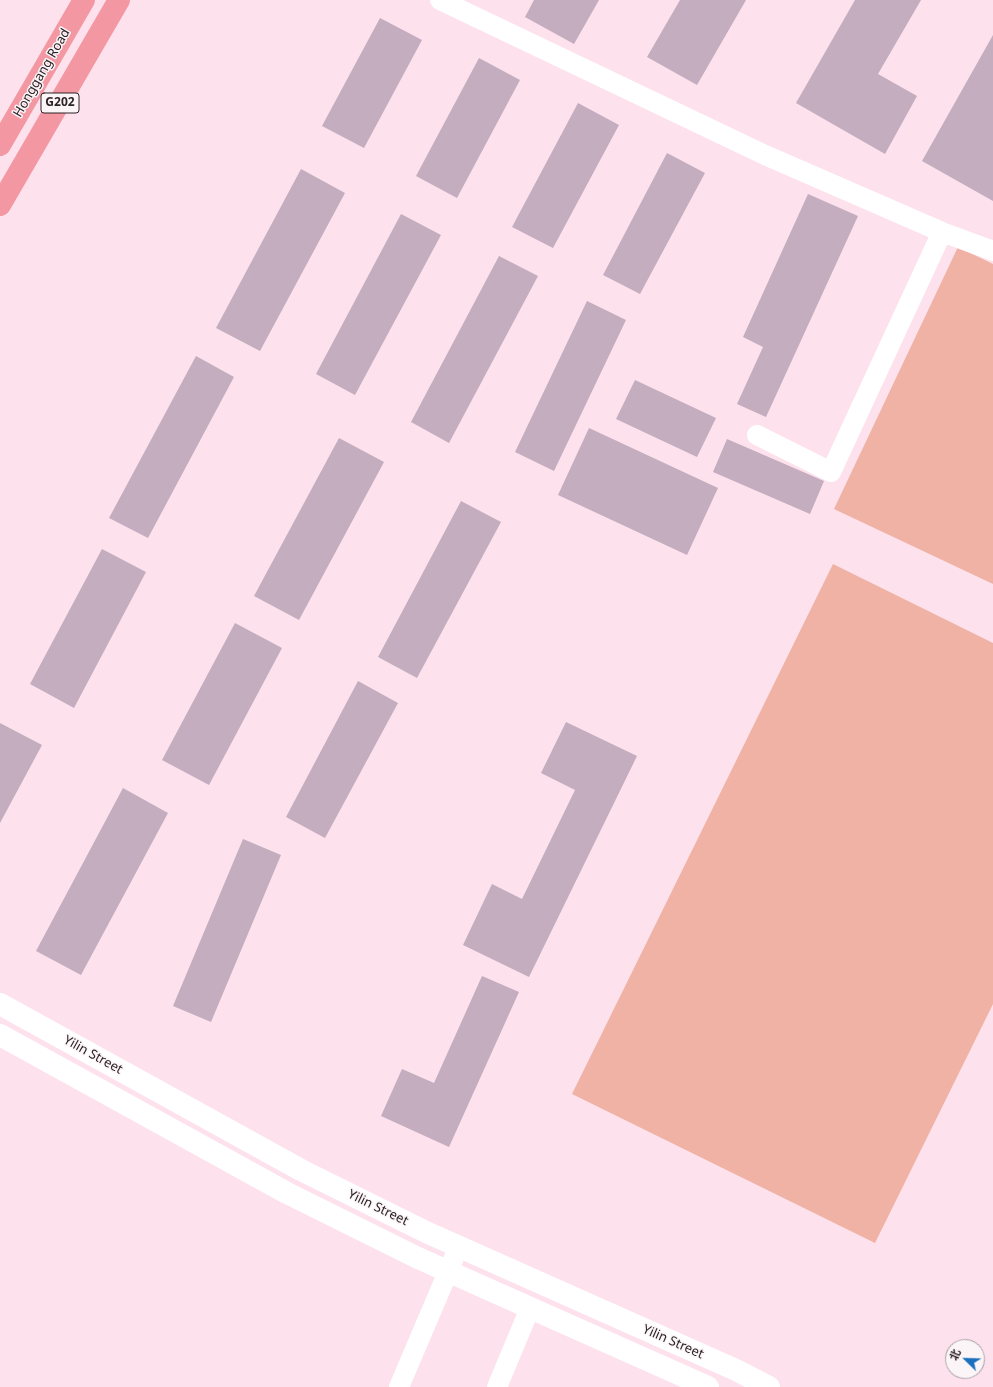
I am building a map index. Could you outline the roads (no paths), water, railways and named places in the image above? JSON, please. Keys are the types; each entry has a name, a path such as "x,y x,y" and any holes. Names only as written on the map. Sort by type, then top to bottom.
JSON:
{"highway":[{"name":"Honggang Road","path":"0,145 84,0"},
{"name":"G202","path":"0,206 119,0"}],"street":[{"path":"440,0 765,155 942,232 993,251"},
{"path":"757,435 831,472 942,232"},
{"name":"Yilin Street","path":"0,1004 301,1170 459,1246 736,1370 769,1387"},
{"name":"Yilin Street","path":"0,1035 287,1193 448,1272 708,1387"},
{"path":"399,1387 459,1246"},
{"path":"498,1387 530,1308"}]}
